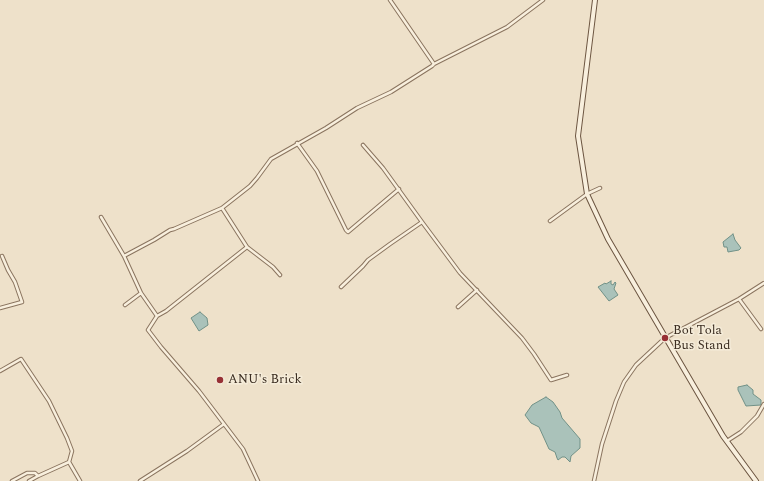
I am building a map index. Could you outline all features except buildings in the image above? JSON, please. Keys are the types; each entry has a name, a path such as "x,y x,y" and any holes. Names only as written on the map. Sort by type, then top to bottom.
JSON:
{"main road":[{"path":"595,0 578,136 587,194 608,239 666,338 727,441 756,481"}],"street":[{"path":"390,0 434,64"},
{"path":"124,256 170,230 222,208 250,186 270,159 326,128 356,108 391,92 434,64 507,27 543,0"},
{"path":"297,143 317,171 348,232 399,190"},
{"path":"363,145 384,168 460,273 522,338 551,380 567,375"},
{"path":"550,221 587,194 600,188"},
{"path":"222,208 247,247 273,267 280,275"},
{"path":"101,217 124,256 141,293 157,316"},
{"path":"341,286 368,260 422,222"},
{"path":"247,247 166,311 157,316 148,330 199,391 243,449 258,481"},
{"path":"0,308 22,302 15,282 2,256"},
{"path":"594,481 602,444 616,401 624,382 636,365 666,338 739,299 764,283"},
{"path":"458,307 477,290"},
{"path":"125,305 141,293"},
{"path":"739,299 762,329"},
{"path":"0,371 21,359 48,401 67,438 72,450 69,462 80,481"},
{"path":"727,441 741,432 757,416 764,404"},
{"path":"140,481 187,451 224,424"},
{"path":"29,481 69,462"},
{"path":"12,481 27,473 35,473 38,476"}],"water":[{"path":"733,234 735,240 741,248 739,250 728,252 727,247 724,247 723,242"},
{"path":"611,281 611,284 613,285 615,282 616,283 614,289 618,295 609,301 598,287"},
{"path":"200,312 207,318 208,325 199,331 191,318"},
{"path":"747,385 753,390 753,394 761,400 761,405 746,406 738,387"},
{"path":"546,397 553,402 562,418 580,439 580,448 571,456 570,462 565,457 558,460 555,452 549,449 539,427 531,423 525,415 532,405"}],"place":[{"name":"Bot Tola Bus Stand","path":"665,338"},
{"name":"ANU's Brick","path":"220,380"}]}
